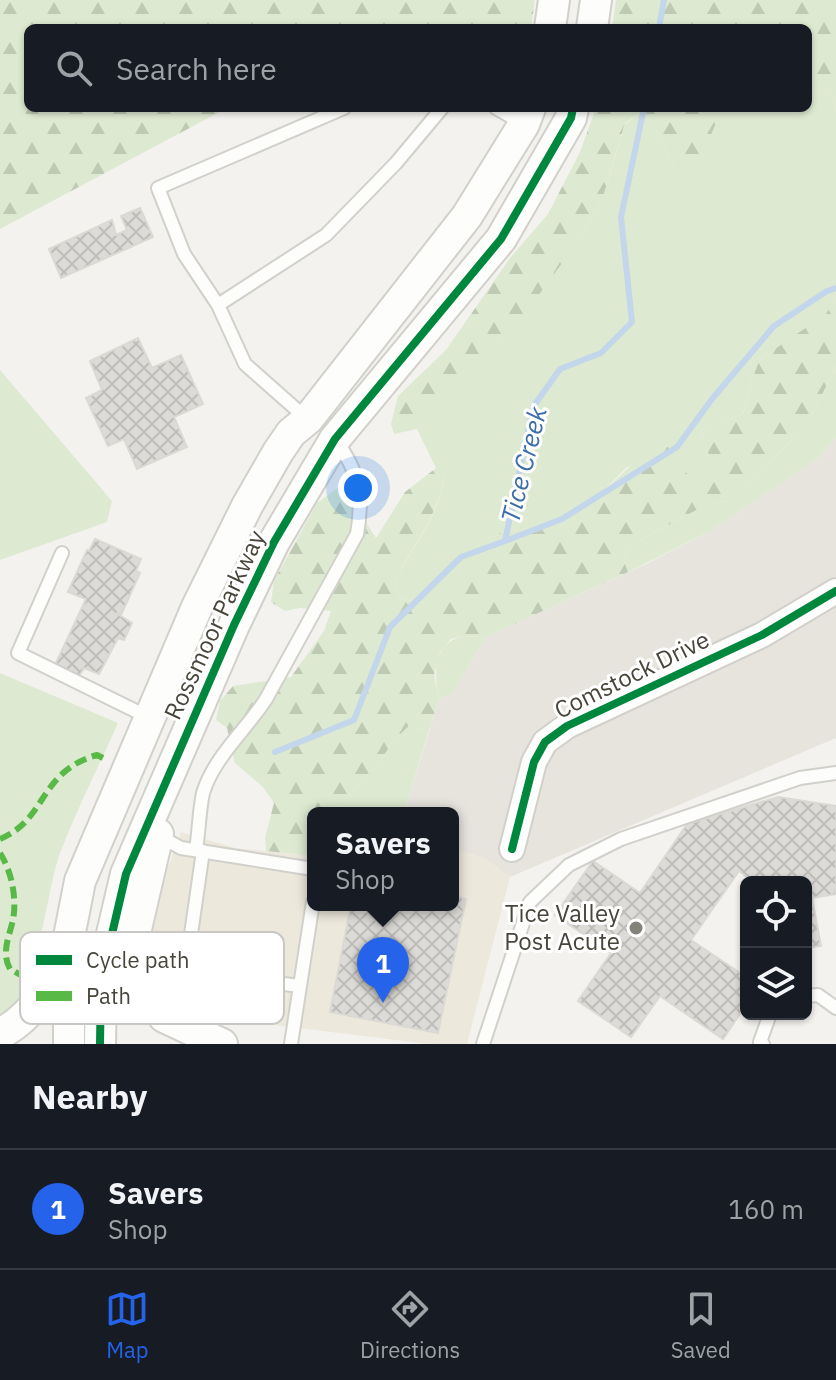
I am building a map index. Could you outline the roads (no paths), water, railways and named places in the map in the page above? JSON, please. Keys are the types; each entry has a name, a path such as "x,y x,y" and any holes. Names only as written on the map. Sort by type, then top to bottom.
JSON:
{"street":[{"path":"551,24 554,0"},
{"path":"593,24 596,0"},
{"name":"Rossmoor Parkway","path":"151,833 181,747 274,542 335,439 501,239 572,112"},
{"name":"Rossmoor Parkway","path":"70,932 80,881 197,607 247,506 291,433 308,419 467,216 527,116"},
{"path":"506,152 542,169"},
{"path":"308,419 335,439"},
{"name":"Comstock Drive","path":"512,849 534,762 545,742 567,726 762,635 836,591"},
{"path":"111,932 126,874 151,833"},
{"path":"134,932 151,833"},
{"path":"0,1034 20,1023"},
{"path":"100,1024 100,1044"},
{"path":"179,1024 222,1044"}],"lane":[{"path":"308,419 245,364 218,305 184,254 158,188 335,112"},
{"path":"218,305 326,235 396,163 439,112"},
{"path":"191,932 203,793 227,749 266,699 357,534 361,511 357,475 335,439"},
{"path":"62,553 18,653 150,718"},
{"path":"483,1044 530,902 569,865 621,839 800,778 836,773"},
{"path":"151,833 181,848 307,868"},
{"path":"291,1044 312,911"},
{"path":"284,984 300,986"},
{"path":"812,996 818,995 836,1008"},
{"path":"763,1044 760,1042 768,1020"}],"waterway":[{"name":"Tice Creek","path":"660,24 664,0"},
{"name":"Tice Creek","path":"275,752 354,720 390,627 461,557 505,541 533,407 560,369 601,353 632,322 621,217 643,112"},
{"path":"505,541 562,519 677,447 712,399 774,326 836,288"}],"place":[{"name":"Tice Valley Post Acute","path":"636,928"},
{"name":"Savers","path":"383,1003"}]}
